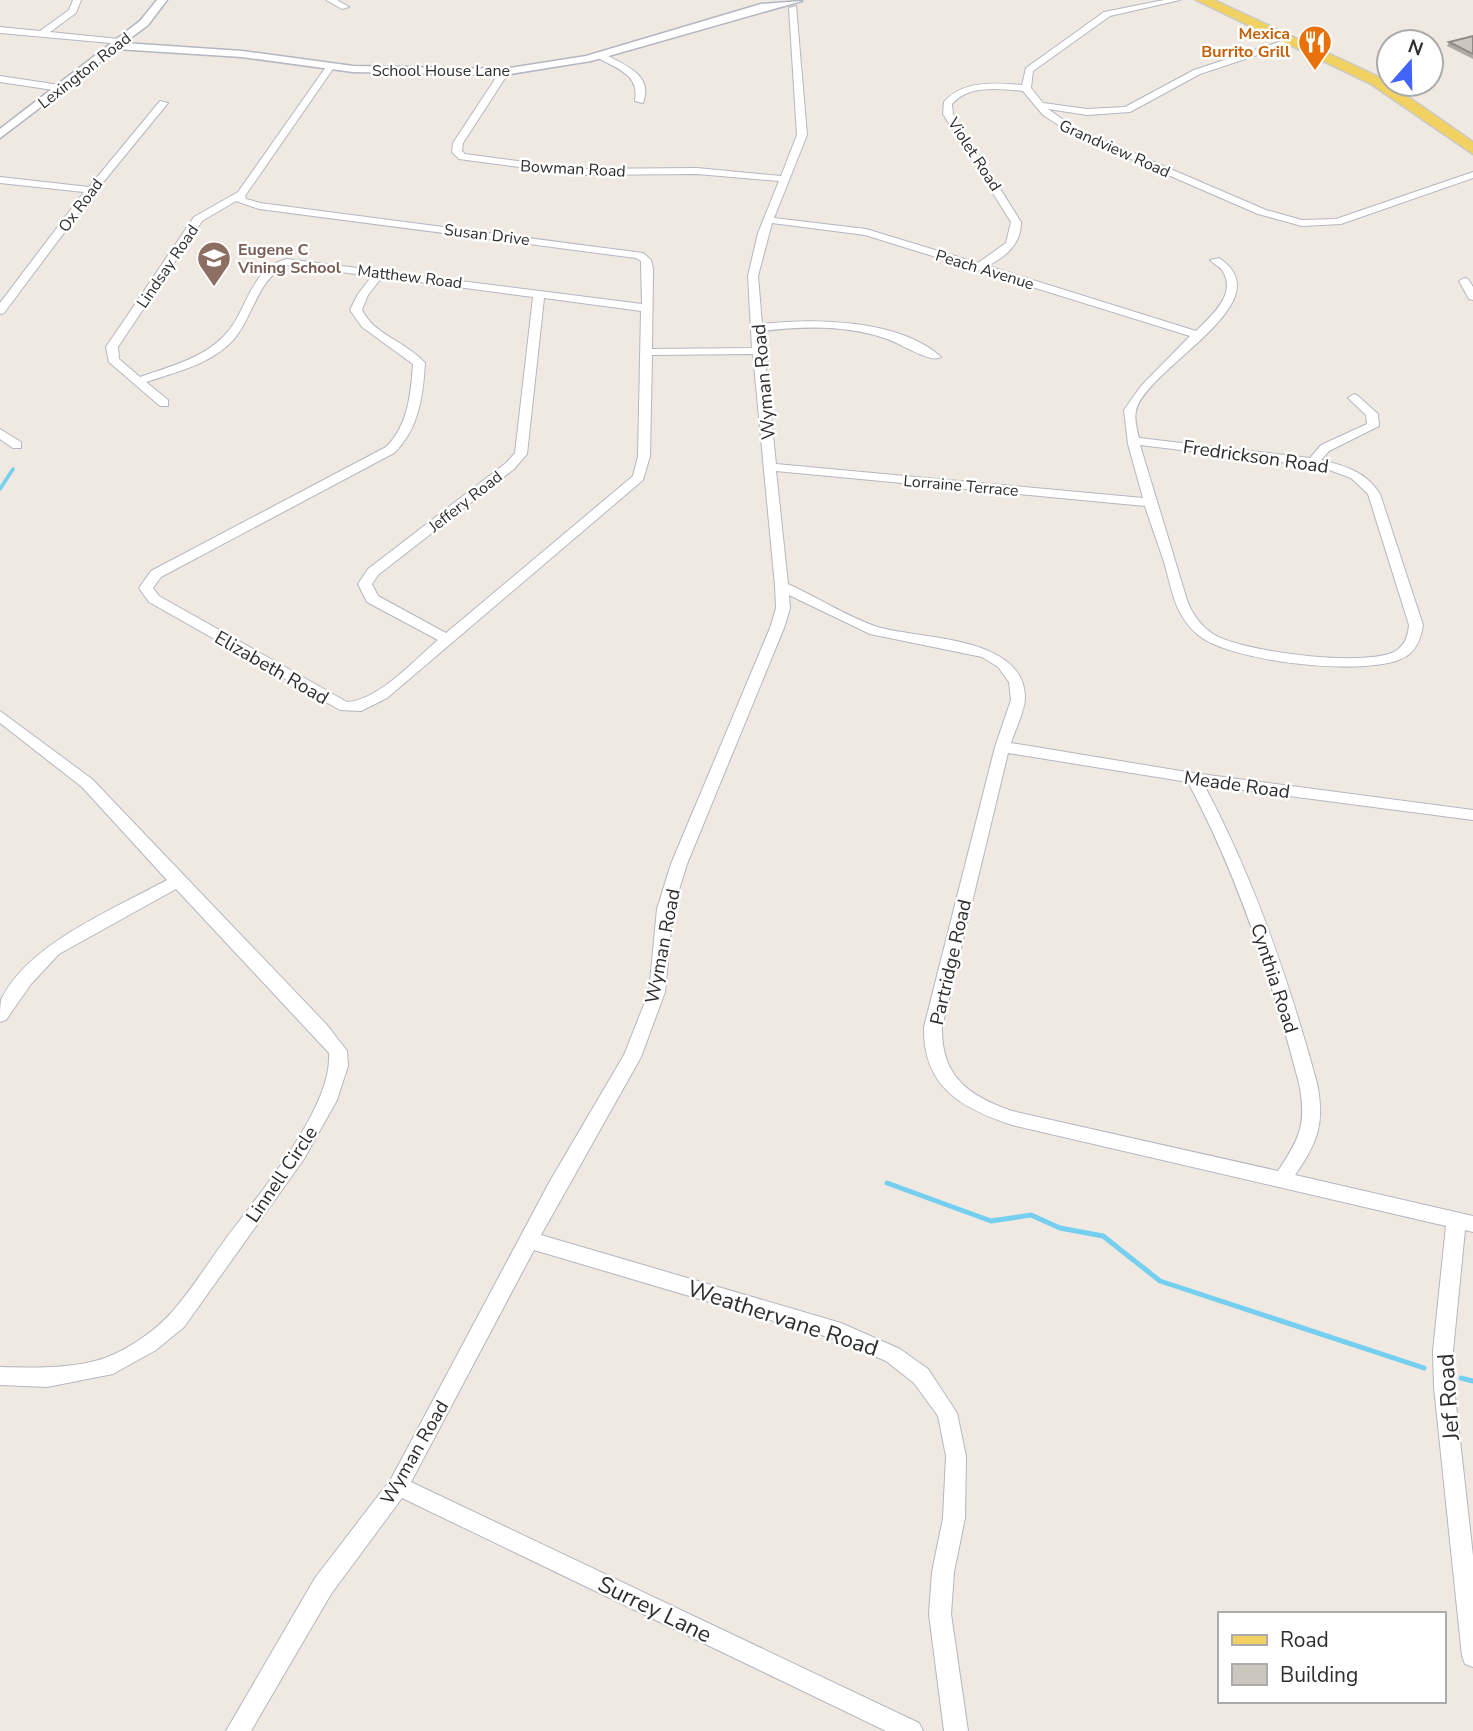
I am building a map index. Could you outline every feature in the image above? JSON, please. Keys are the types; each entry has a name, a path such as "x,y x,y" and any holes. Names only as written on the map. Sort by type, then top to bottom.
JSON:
{"main road":[{"path":"1203,0 1376,81 1469,148"}],"street":[{"path":"42,34 73,11 77,0"},
{"name":"Lexington Road","path":"0,135 117,44 154,13 162,0"},
{"path":"330,0 345,7"},
{"path":"1026,88 1026,77 1035,64 1104,16 1176,0"},
{"name":"School House Lane","path":"117,44 242,54 331,66 504,72 551,67 601,56 761,7 796,3"},
{"name":"Wyman Road","path":"238,1731 323,1586 398,1486 529,1240 619,1083 657,992 665,909 679,864 768,654 783,608 758,351 754,268 769,220 795,159 803,128 796,3"},
{"path":"0,30 117,44"},
{"path":"1039,105 1087,112 1126,110 1197,72 1291,41"},
{"path":"601,56 636,75 642,90 639,102"},
{"name":"Lindsay Road","path":"164,403 113,360 112,347 201,216 240,196 331,66"},
{"name":"Bowman Road","path":"504,72 458,143 457,152 462,157 569,172 697,171 786,179"},
{"path":"0,79 60,88"},
{"name":"Grandview Road","path":"1026,88 1053,120 1072,130 1286,220 1316,224 1337,222 1473,175"},
{"name":"Violet Road","path":"979,267 1012,244 1016,235 1016,222 948,114 947,104 952,96 965,90 1026,88"},
{"name":"Ox Road","path":"0,311 91,190 163,103"},
{"path":"0,180 91,190"},
{"name":"Susan Drive","path":"240,196 241,201 258,206 630,253 642,257 647,263 646,352"},
{"name":"Peach Avenue","path":"769,220 866,233 1198,335"},
{"name":"Fredrickson Road","path":"1134,441 1313,462 1352,474 1368,484 1374,494 1416,625 1415,638 1397,657 1379,661 1322,660 1246,650 1209,637 1183,609 1134,441 1130,417 1135,398 1230,299 1233,287 1227,268 1215,260"},
{"name":"Matthew Road","path":"139,382 200,358 227,340 270,271 279,264 295,261 647,307"},
{"name":"Elizabeth Road","path":"380,272 363,294 356,310 362,321 405,348 419,363 410,415 401,440 390,450 156,574 146,588 154,599 345,707 360,706 382,695 639,477 644,456 646,352"},
{"path":"1464,281 1473,297"},
{"name":"Jeffery Road","path":"448,640 372,599 365,584 373,572 510,466 521,454 539,293"},
{"path":"757,328 817,324 861,327 890,334 935,357"},
{"path":"646,352 758,351"},
{"path":"1313,462 1325,448 1373,426 1372,414 1354,398"},
{"path":"0,433 17,445"},
{"name":"Lorraine Terrace","path":"771,467 1152,503"},
{"name":"Partridge Road","path":"782,586 868,628 900,637 968,648 994,658 1011,672 1018,690 933,1027 933,1053 943,1076 966,1098 1000,1114 1464,1222"},
{"name":"Linnell Circle","path":"0,716 87,783 321,1030 338,1051 339,1066 328,1100 298,1154 177,1321 149,1345 113,1365 47,1378 0,1376"},
{"name":"Meade Road","path":"1002,747 1194,778 1473,815"},
{"name":"Cynthia Road","path":"1194,778 1241,877 1263,936 1310,1095 1312,1121 1305,1143 1282,1180"},
{"path":"0,1016 24,979 53,950 178,881"},
{"name":"Jef Road","path":"1464,1222 1444,1375 1468,1539 1473,1656"},
{"name":"Weathervane Road","path":"529,1240 841,1332 908,1364 932,1389 951,1427 958,1472 940,1614 956,1731"},
{"name":"Surrey Lane","path":"398,1486 911,1731"}],"building":[{"path":"1473,36 1473,54 1449,42"}],"waterway":[{"path":"0,489 13,469"},
{"path":"887,1183 991,1221 1031,1215 1060,1228 1103,1236 1160,1281 1424,1368"},
{"path":"1461,1378 1473,1381"}],"place":[{"name":"Mexica Burrito Grill","path":"1315,72"},
{"name":"Eugene C Vining School","path":"214,288"}]}
